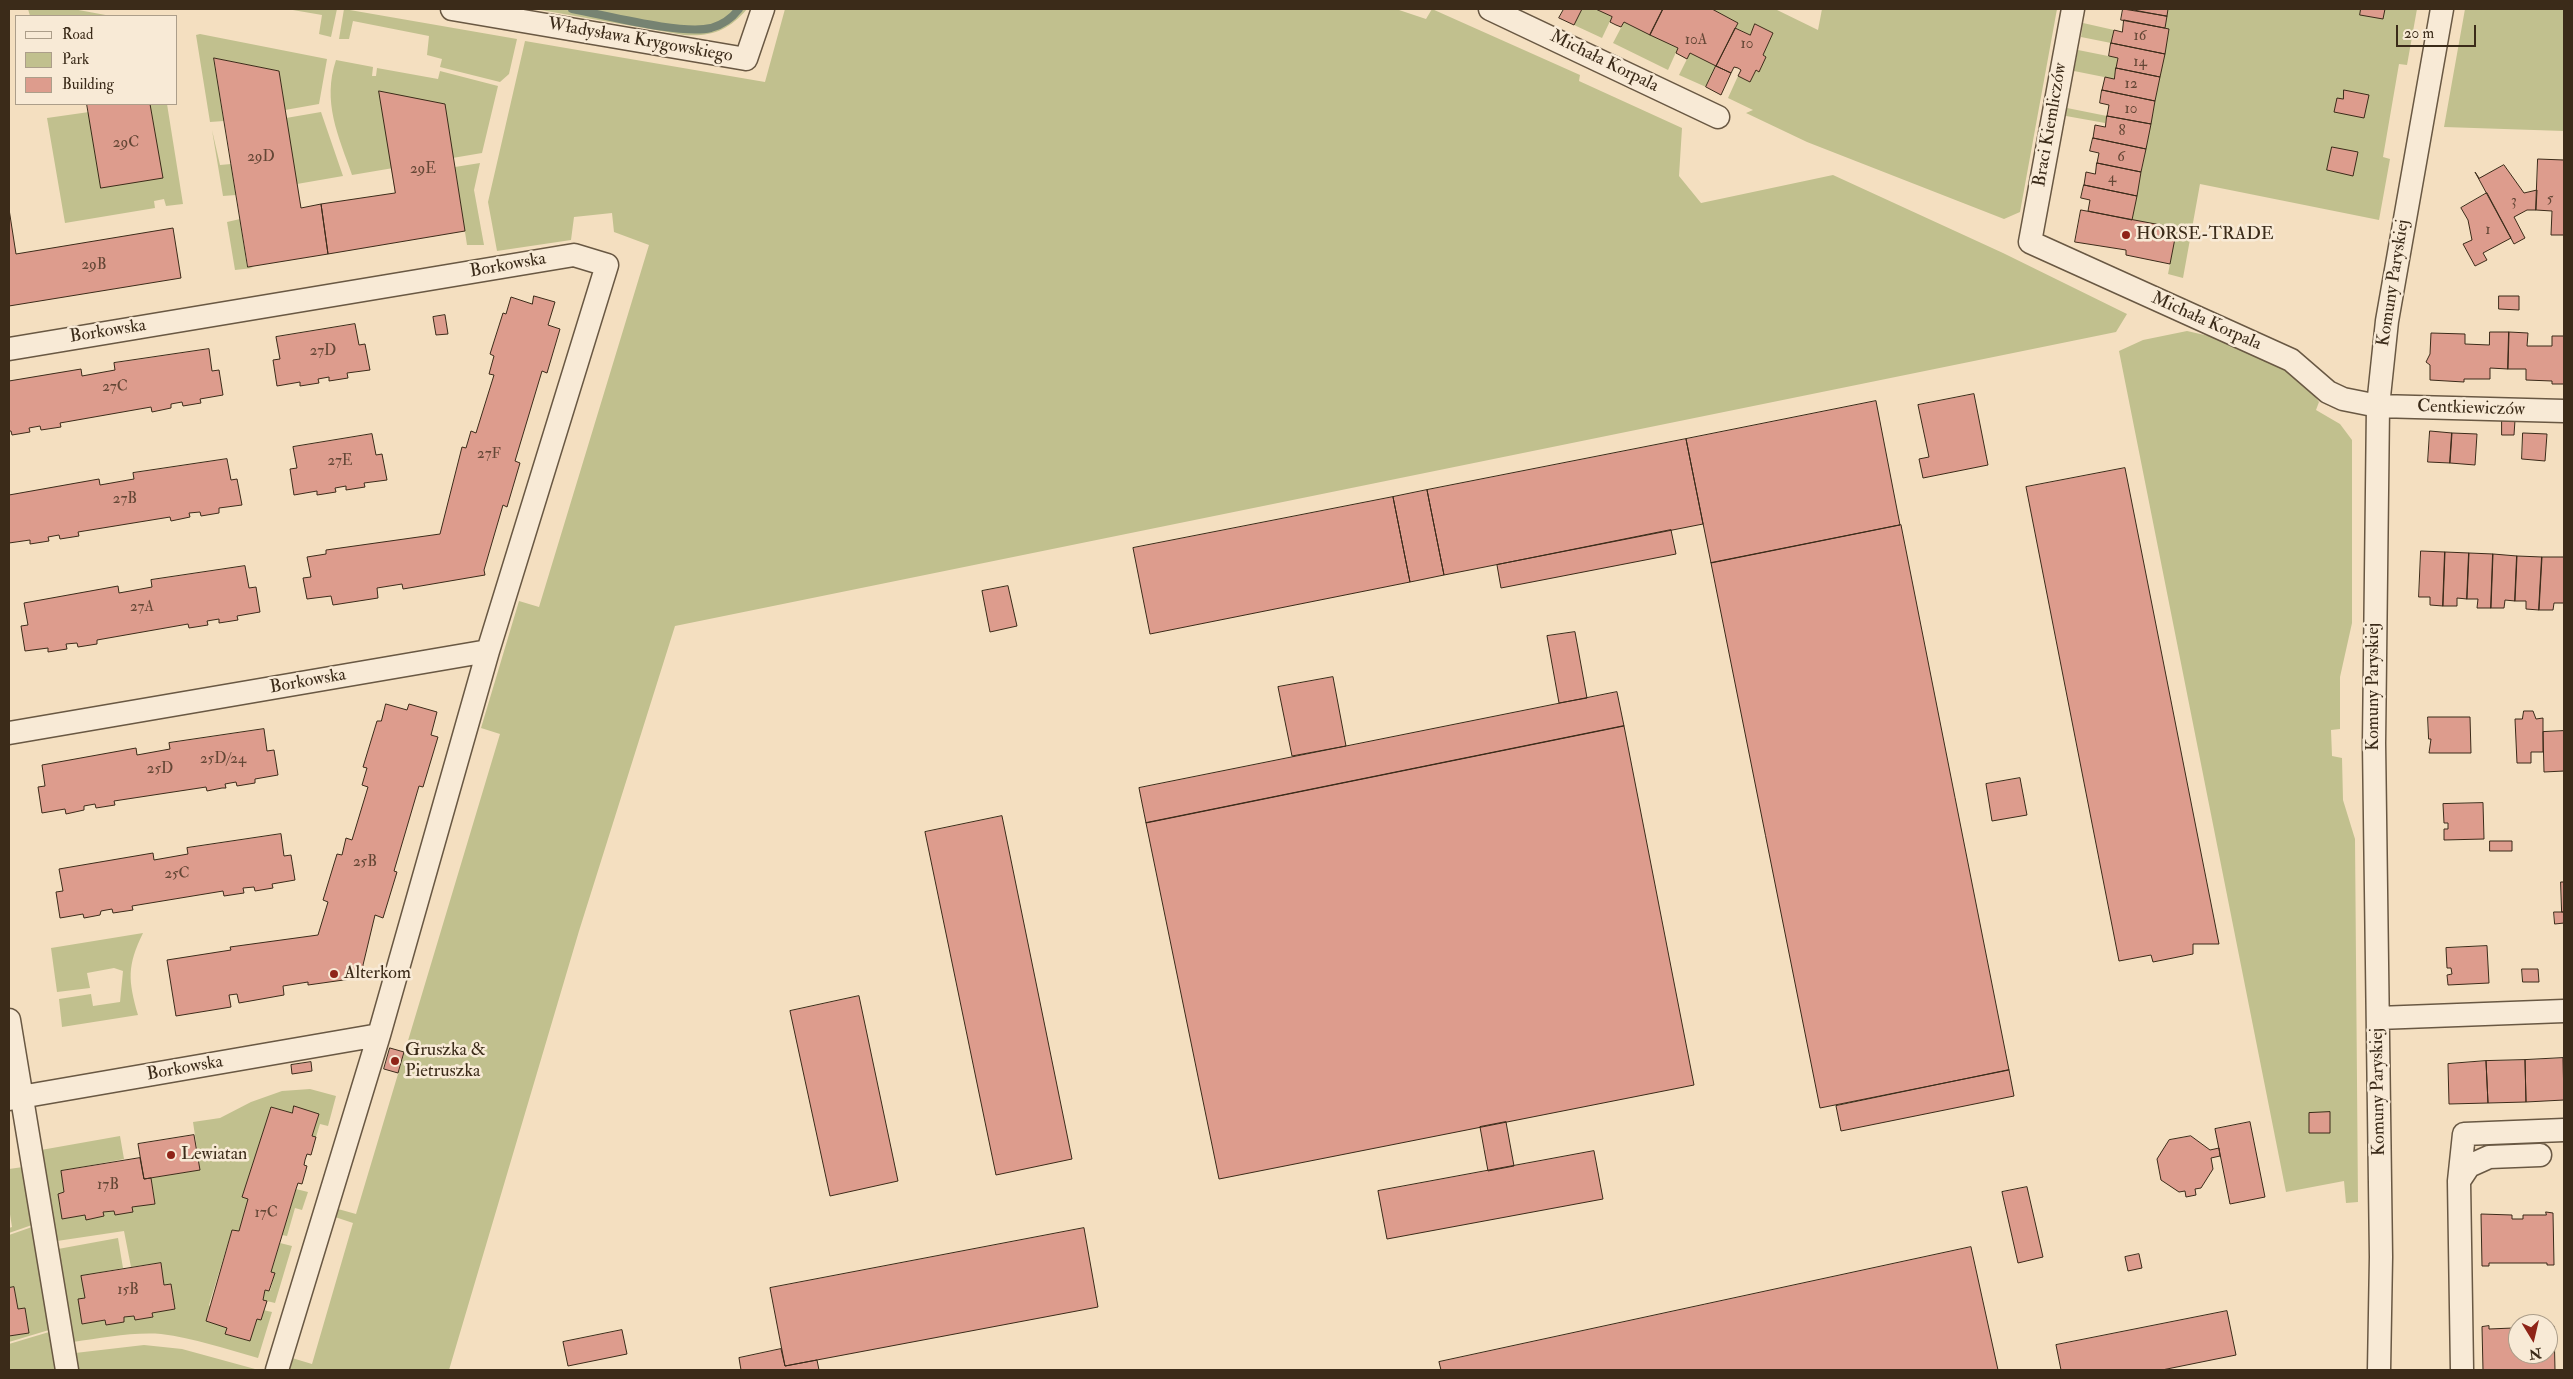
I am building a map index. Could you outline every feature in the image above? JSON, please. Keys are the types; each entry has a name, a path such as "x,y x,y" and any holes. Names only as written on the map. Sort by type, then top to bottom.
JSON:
{"street":[{"name":"Władysława Krygowskiego","path":"452,9 746,59 763,9"},
{"name":"Braci Kiemliczów","path":"2030,242 2073,9"},
{"name":"Komuny Paryskiej","path":"2380,1370 2382,1257 2374,723 2378,406 2387,321 2442,9"},
{"name":"Michała Korpala","path":"1495,10 1718,117"},
{"name":"Michała Korpala","path":"2030,242 2290,360 2328,392 2343,399 2378,406"},
{"name":"Borkowska","path":"9,349 574,255 607,265 488,651 379,1035 277,1370"},
{"name":"Centkiewiczów","path":"2378,406 2564,411"},
{"name":"Borkowska","path":"9,733 488,651"},
{"path":"2378,1018 2564,1012"},
{"path":"9,1020 15,1098 67,1370"},
{"name":"Borkowska","path":"15,1098 379,1035"},
{"path":"2462,1370 2459,1181 2464,1134 2564,1130"},
{"path":"2459,1181 2469,1166 2489,1157 2540,1155"}],"green space":[{"path":"28,9 73,9 106,15 30,15"},
{"path":"287,9 337,9 331,37 319,34 322,15"},
{"path":"344,9 517,39 509,74 500,82 440,67 442,59 427,55 429,36 353,21 349,39 339,39"},
{"path":"535,9 747,9 734,22 719,31 703,35 684,35"},
{"path":"785,9 1396,9 1426,19 1432,9 1580,75 1579,81 1682,128 1679,176 1701,203 1833,175 2003,253 2127,314 2116,332 675,626 579,931 449,1370 289,1370 292,1358 312,1364 353,1223 335,1217 338,1209 356,1214 500,734 481,728 519,601 539,607 649,245 614,232 612,213 574,217 571,240 497,251 488,202 525,41 765,82"},
{"path":"1582,9 1596,9 1612,17 1602,38 1574,25"},
{"path":"1712,9 1775,9 1818,30 1822,9 2057,9 2020,212 2004,219 1807,142 1746,113 1753,110 1728,98 1738,76 1750,82 1756,70 1759,72 1766,57 1763,55 1773,33 1755,24 1750,35 1736,28 1738,23"},
{"path":"2168,9 2417,9 2407,65 2399,64 2383,157 2390,159 2379,220 2200,184 2183,278 2168,274 2177,228 2132,220 2169,30 2165,28"},
{"path":"2465,9 2564,9 2564,131 2444,127"},
{"path":"1624,22 1678,48 1668,70 1613,43"},
{"path":"2083,23 2114,30 2111,43 2081,37"},
{"path":"200,34 327,59 319,104 285,110 279,71 214,58 224,121 210,122 196,35"},
{"path":"2078,50 2118,58 2114,79 2074,71"},
{"path":"1690,53 1716,66 1706,87 1679,75"},
{"path":"336,60 373,67 372,76 376,76 377,68 438,79 440,71 498,86 482,153 352,175 337,132 331,104 332,75"},
{"path":"150,105 167,105 183,204 166,206 164,199 154,201 155,208 65,223 47,118 89,112 162,178"},
{"path":"2067,108 2107,116 2105,123 2066,116"},
{"path":"321,112 343,176 297,184 286,118"},
{"path":"212,130 220,165 231,164 236,195 223,196"},
{"path":"480,163 474,190 484,245 467,245 455,167"},
{"path":"240,219 247,266 253,268 235,270 227,222"},
{"path":"2187,331 2209,336 2299,375 2319,402 2316,410 2340,424 2352,440 2352,623 2340,677 2340,729 2331,730 2332,756 2342,758 2343,800 2355,839 2358,1202 2346,1203 2344,1181 2286,1192 2119,351 2143,340"},
{"path":"143,933 134,955 131,973 132,992 138,1015 62,1027 59,999 91,994 93,1006 120,1002 123,971 114,968 87,973 90,988 57,992 51,948"},
{"path":"310,1089 336,1096 328,1126 320,1124 316,1137 312,1136 319,1114 294,1107 292,1113 271,1107 242,1197 248,1199 239,1231 232,1230 209,1305 227,1328 225,1334 249,1341 257,1319 263,1310 272,1312 258,1358 198,1341 161,1334 106,1337 73,1342 58,1249 118,1238 123,1268 82,1276 85,1298 78,1299 82,1324 105,1320 106,1325 124,1322 124,1317 134,1316 135,1320 153,1317 152,1313 175,1309 171,1284 164,1285 161,1263 131,1267 124,1231 57,1241 41,1150 120,1136 124,1159 61,1171 64,1192 58,1194 62,1219 85,1215 86,1219 104,1216 103,1212 114,1211 115,1214 132,1212 132,1207 155,1203 151,1178 200,1170 193,1122 220,1118 251,1102 282,1091"},
{"path":"23,1167 32,1225 9,1233 9,1228 12,1227 9,1208 9,1169"},
{"path":"296,1189 308,1192 302,1210 295,1208 287,1236 282,1235"},
{"path":"32,1227 49,1330 9,1342 9,1336 29,1333 25,1308 18,1309 14,1287 9,1288 9,1235"},
{"path":"280,1243 292,1246 275,1303 263,1300 265,1290 270,1291 275,1273 271,1272"},
{"path":"49,1332 56,1370 9,1370 9,1344"},
{"path":"144,1345 182,1349 255,1369 78,1370 75,1353"}],"building":[{"path":"1564,9 1582,9 1574,25 1559,18"},
{"path":"1596,9 1663,9 1650,35 1624,22 1621,27 1616,25 1610,22 1612,17"},
{"path":"1663,9 1712,9 1738,23 1716,66 1690,53 1687,59 1676,53 1678,48 1650,35"},
{"path":"2123,9 2167,16 2165,28 2121,20"},
{"path":"2129,9 2168,9 2167,16"},
{"path":"2361,9 2385,9 2383,19 2360,15"},
{"path":"2124,20 2169,29 2165,54 2111,43 2114,30 2122,32"},
{"path":"1755,24 1773,33 1763,55 1766,57 1759,72 1756,70 1750,82 1738,76 1741,70 1738,68 1734,67 1731,73 1716,66 1735,28 1750,35"},
{"path":"2111,43 2165,54 2160,77 2116,68 2118,58 2109,56"},
{"path":"214,58 279,71 301,208 321,204 328,254 248,267"},
{"path":"1716,66 1731,73 1721,95 1706,87"},
{"path":"2116,68 2160,77 2155,101 2102,90 2105,77 2114,79"},
{"path":"2102,90 2155,101 2151,124 2107,116 2109,105 2100,103"},
{"path":"2344,90 2369,95 2364,118 2334,112 2337,98 2343,99"},
{"path":"379,91 445,104 465,231 328,254 321,204 395,193"},
{"path":"87,105 150,105 163,178 101,188"},
{"path":"2107,116 2151,124 2146,149 2093,138 2095,125 2105,127"},
{"path":"2093,138 2146,149 2141,172 2097,163 2099,153 2090,151"},
{"path":"2332,147 2358,152 2353,176 2327,170"},
{"path":"2538,159 2564,160 2564,235 2551,235 2552,211 2536,210"},
{"path":"2097,163 2141,172 2137,196 2084,185 2086,172 2095,174"},
{"path":"2504,165 2524,193 2537,190 2536,210 2527,210 2514,217 2525,238 2514,244 2475,172 2479,178"},
{"path":"2084,185 2137,196 2132,220 2088,211 2090,200 2081,198"},
{"path":"2487,193 2511,238 2483,253 2487,260 2475,266 2463,244 2472,240 2468,220 2461,208"},
{"path":"9,209 16,254 173,228 181,278 9,306"},
{"name":"HORSE-TRADE","path":"2081,210 2177,228 2170,264 2126,255 2126,250 2075,242"},
{"path":"534,296 555,302 548,325 560,329 547,373 542,371 515,461 520,463 507,507 503,505 484,570 485,575 403,589 402,584 377,588 378,598 333,605 331,596 307,599 303,578 311,577 307,557 326,554 326,550 440,534 462,447 466,448 471,431 476,433 494,375 489,374 494,356 490,354 503,313 506,314 511,297 532,304"},
{"path":"2499,296 2519,296 2519,310 2499,309"},
{"path":"445,315 448,334 436,335 433,317"},
{"path":"355,324 359,345 365,344 370,370 347,373 348,378 329,381 329,377 318,379 319,383 300,386 300,382 277,386 273,360 280,359 276,337"},
{"path":"2490,332 2509,332 2508,369 2490,368 2490,379 2464,379 2464,382 2430,380 2430,365 2426,362 2430,354 2431,333 2465,334 2465,344 2489,345"},
{"path":"2509,332 2528,333 2527,346 2552,346 2552,336 2564,336 2564,384 2552,384 2552,381 2526,380 2526,369 2508,369"},
{"path":"209,349 212,371 219,370 223,395 200,399 201,403 183,406 182,402 171,404 171,408 152,412 151,407 60,423 61,427 41,430 40,426 29,428 30,432 12,435 11,431 9,431 9,381 81,369 82,376 115,370 114,363"},
{"path":"1974,394 1988,465 1923,478 1919,459 1929,457 1918,405"},
{"path":"1876,401 1900,525 1711,563 1686,439"},
{"path":"2502,420 2515,420 2514,435 2502,435"},
{"path":"2430,431 2452,433 2450,463 2428,462"},
{"path":"2452,433 2477,434 2475,465 2450,463"},
{"path":"2523,433 2547,434 2545,461 2522,459"},
{"path":"372,434 376,455 382,454 387,480 364,483 365,487 346,490 346,486 335,488 336,492 317,495 317,491 294,495 290,469 297,468 293,447"},
{"path":"1686,439 1703,524 1444,575 1427,490"},
{"path":"227,459 231,480 237,479 242,505 219,508 219,513 201,516 200,512 189,513 190,517 171,521 170,517 78,532 79,536 60,539 59,535 48,537 49,541 30,544 30,540 9,543 9,495 99,479 100,485 134,479 133,473"},
{"path":"2125,468 2219,944 2193,944 2193,954 2153,962 2151,955 2119,961 2026,487"},
{"path":"1427,490 1444,575 1410,582 1393,497"},
{"path":"1393,497 1410,582 1150,634 1133,548"},
{"path":"1901,525 2009,1070 1820,1108 1711,563"},
{"path":"1671,530 1676,554 1501,588 1497,565"},
{"path":"2421,551 2445,552 2443,606 2430,605 2430,597 2419,597"},
{"path":"2445,552 2469,553 2467,599 2457,598 2457,606 2443,606"},
{"path":"2469,553 2493,554 2491,608 2477,608 2478,599 2467,599"},
{"path":"2493,554 2517,556 2515,601 2505,600 2504,608 2491,608"},
{"path":"2517,556 2542,557 2539,610 2526,609 2526,601 2515,601"},
{"path":"2542,557 2564,557 2564,603 2554,603 2553,610 2539,610"},
{"path":"245,566 249,588 256,587 260,612 237,616 238,620 219,623 219,619 207,621 208,625 189,628 188,624 97,640 97,644 78,647 77,643 66,644 67,649 48,652 48,648 25,651 21,626 28,625 24,603 118,586 119,593 152,587 151,580"},
{"path":"1008,586 1017,626 990,632 982,591"},
{"path":"1575,632 1587,698 1559,703 1547,636"},
{"path":"1333,677 1346,746 1292,756 1278,687"},
{"path":"1617,692 1624,726 1146,823 1139,788"},
{"path":"386,704 407,710 409,704 437,712 431,735 438,737 423,787 419,786 394,871 397,872 383,918 375,915 363,965 365,977 308,985 308,982 283,986 284,995 239,1003 237,994 229,995 231,1007 176,1016 167,960 231,950 230,947 318,935 328,902 323,900 337,854 342,855 346,838 352,840 368,787 362,785 367,768 363,767 377,721 381,721"},
{"path":"2524,711 2533,711 2536,719 2543,718 2543,752 2531,752 2531,763 2517,763 2515,719 2522,719"},
{"path":"2428,717 2470,717 2471,753 2429,753 2431,739 2429,739"},
{"path":"1624,726 1694,1085 1219,1179 1146,823"},
{"path":"264,729 267,751 274,750 278,775 255,779 255,783 237,786 236,782 225,784 226,788 207,791 206,787 114,801 115,805 96,808 95,804 84,806 84,810 66,814 65,809 42,813 38,787 45,786 42,765 136,748 137,755 170,749 169,743"},
{"path":"2564,731 2564,771 2544,772 2543,732"},
{"path":"2020,778 2027,815 1992,821 1986,784"},
{"path":"2483,803 2484,839 2444,840 2444,829 2448,829 2448,823 2444,823 2443,804"},
{"path":"1002,816 1072,1159 996,1175 925,832"},
{"path":"281,834 284,856 291,855 295,880 272,884 273,888 255,891 254,887 243,888 244,893 224,896 223,891 132,906 133,910 113,913 112,909 101,911 100,915 84,918 83,914 60,918 56,892 63,891 59,869 153,853 154,860 188,854 187,848"},
{"path":"2490,841 2512,841 2512,851 2490,851"},
{"path":"2561,882 2564,882 2564,912 2562,912"},
{"path":"2554,912 2564,912 2564,923 2555,924"},
{"path":"2487,946 2489,983 2448,985 2447,975 2452,974 2451,968 2447,968 2446,948"},
{"path":"2522,969 2538,969 2539,982 2523,982"},
{"path":"859,996 898,1181 830,1196 790,1011"},
{"path":"390,1048 404,1052 398,1073 384,1069"},
{"path":"2563,1058 2564,1100 2526,1102 2525,1060"},
{"path":"2525,1060 2526,1102 2488,1103 2486,1061"},
{"path":"2486,1061 2488,1103 2449,1104 2448,1064"},
{"path":"311,1062 312,1071 292,1074 291,1065"},
{"path":"2009,1070 2014,1096 1841,1131 1836,1106"},
{"path":"294,1106 319,1114 312,1136 316,1137 311,1155 307,1154 305,1160 304,1165 307,1166 302,1184 298,1183 296,1189 271,1272 275,1273 269,1291 265,1290 263,1300 267,1301 261,1320 257,1319 250,1341 225,1334 227,1328 206,1321 232,1230 239,1231 248,1199 242,1197 271,1107 292,1113"},
{"path":"2330,1112 2330,1133 2309,1133 2309,1113"},
{"path":"1506,1122 1514,1166 1488,1171 1480,1127"},
{"path":"2250,1122 2265,1197 2230,1204 2215,1129"},
{"path":"194,1135 200,1170 144,1179 138,1144"},
{"path":"2191,1136 2210,1150 2219,1148 2220,1156 2211,1158 2213,1169 2201,1188 2195,1189 2196,1195 2186,1197 2185,1191 2179,1192 2161,1180 2157,1159 2169,1140"},
{"path":"1594,1151 1603,1199 1387,1239 1378,1191"},
{"path":"140,1158 144,1179 151,1178 155,1204 132,1207 133,1212 115,1215 114,1211 103,1212 104,1216 86,1220 85,1215 62,1219 58,1194 64,1192 61,1171"},
{"path":"2027,1187 2043,1257 2018,1263 2002,1192"},
{"path":"2546,1212 2553,1213 2554,1265 2547,1265 2547,1263 2489,1263 2489,1266 2482,1266 2481,1214 2512,1215 2512,1219 2523,1219 2523,1215 2546,1215"},
{"path":"1084,1228 1098,1307 785,1366 770,1288"},
{"path":"1971,1247 1998,1370 1441,1370 1439,1362"},
{"path":"2139,1254 2142,1268 2128,1271 2125,1257"},
{"path":"161,1263 164,1285 171,1284 175,1309 152,1313 153,1317 135,1320 134,1316 124,1317 124,1322 106,1325 105,1320 82,1324 78,1299 85,1298 81,1276"},
{"path":"14,1287 18,1309 25,1308 29,1333 9,1336 9,1288"},
{"path":"2227,1311 2236,1355 2162,1370 2061,1370 2056,1345"},
{"path":"2489,1326 2489,1329 2508,1328 2508,1364 2555,1364 2555,1370 2483,1370 2482,1327"},
{"path":"622,1330 627,1354 568,1366 563,1342"},
{"path":"781,1349 785,1366 817,1360 819,1370 741,1370 739,1358"}],"waterway":[{"path":"572,9 681,29 711,28 730,18 739,9"}],"place":[{"name":"HORSE-TRADE","path":"2126,235"},
{"name":"Alterkom","path":"334,974"},
{"name":"Gruszka & Pietruszka","path":"395,1061"},
{"name":"Lewiatan","path":"171,1155"}]}
